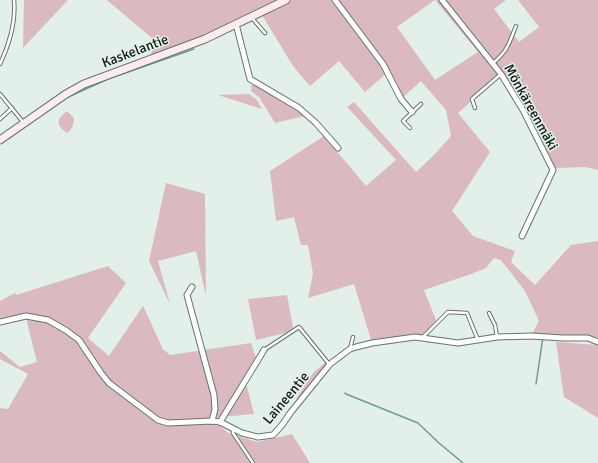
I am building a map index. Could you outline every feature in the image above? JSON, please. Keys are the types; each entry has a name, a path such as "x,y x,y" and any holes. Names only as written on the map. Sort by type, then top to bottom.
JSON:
{"street":[{"name":"Kaskelantie","path":"0,140 66,94 84,84 206,39 286,0"},
{"path":"334,0 383,64 401,99 412,112"},
{"name":"Mönkäreenmäki","path":"442,0 501,74 522,110 553,170 522,236"},
{"path":"236,24 250,79 299,108 316,123 338,148"},
{"path":"192,287 187,295 214,395 215,409 212,421"},
{"name":"Laineentie","path":"0,322 26,316 48,320 67,331 79,340 101,373 110,383 158,420 168,423 220,422 258,438 273,435 330,364 350,349 372,343 415,337 458,343 531,336 588,338 598,342"},
{"path":"220,422 264,350"}],"lane":[{"path":"0,64 7,50 14,0"},
{"path":"251,17 265,33"},
{"path":"493,63 503,55 507,49 516,26"},
{"path":"475,108 472,99 501,74"},
{"path":"0,94 24,122"},
{"path":"410,128 403,121 421,104"},
{"path":"0,119 12,108"},
{"path":"423,337 448,312 467,313 478,341"},
{"path":"489,313 495,325 498,338"},
{"path":"264,350 299,327 330,364"},
{"path":"350,349 353,337"},
{"path":"233,428 233,433 253,463"}],"shaded area":[{"path":"24,0 68,0 23,48"},
{"path":"107,0 286,0 152,58 151,55 154,40"},
{"path":"291,0 435,0 506,0 494,9 519,42 539,27 518,0 598,0 598,170 585,167 555,168 533,118 523,110 502,74 458,113 490,152 452,211 473,236 515,251 511,262 535,285 571,245 598,241 598,342 588,338 531,336 539,321 525,291 501,260 494,258 486,268 424,290 436,320 423,337 372,343 354,284 308,298 313,274 308,245 301,245 294,217 276,221 270,171 324,136 366,186 396,160 347,107 354,102 416,172 451,136 446,110 421,81 401,99 387,73 365,92 339,61 310,86 293,66 262,15","holes":["435,0 478,52 435,80 397,27"]},
{"path":"252,82 297,109 305,116 275,123 259,97 251,91"},
{"path":"249,94 257,100 262,109 218,95"},
{"path":"66,112 74,118 74,122 67,133 59,125 60,118"},
{"path":"166,183 205,194 206,296 196,251 158,261 170,304 149,261"},
{"path":"108,266 126,283 88,338 109,356 143,306 163,349 170,355 251,343 257,361 242,383 247,387 254,414 210,418 230,434 258,442 292,434 310,463 0,463 0,408 8,409 28,374 0,359 0,351 20,367 37,362 25,314 0,319 0,301 15,293 16,295"},
{"path":"287,295 293,327 289,332 256,340 248,299"},
{"path":"556,342 598,345 598,418 564,397"},
{"path":"327,361 330,364 300,401 296,399 313,373"}],"waterway":[{"path":"68,97 108,79 194,49"},
{"path":"536,384 543,337"},
{"path":"345,393 418,423 463,463"}]}
